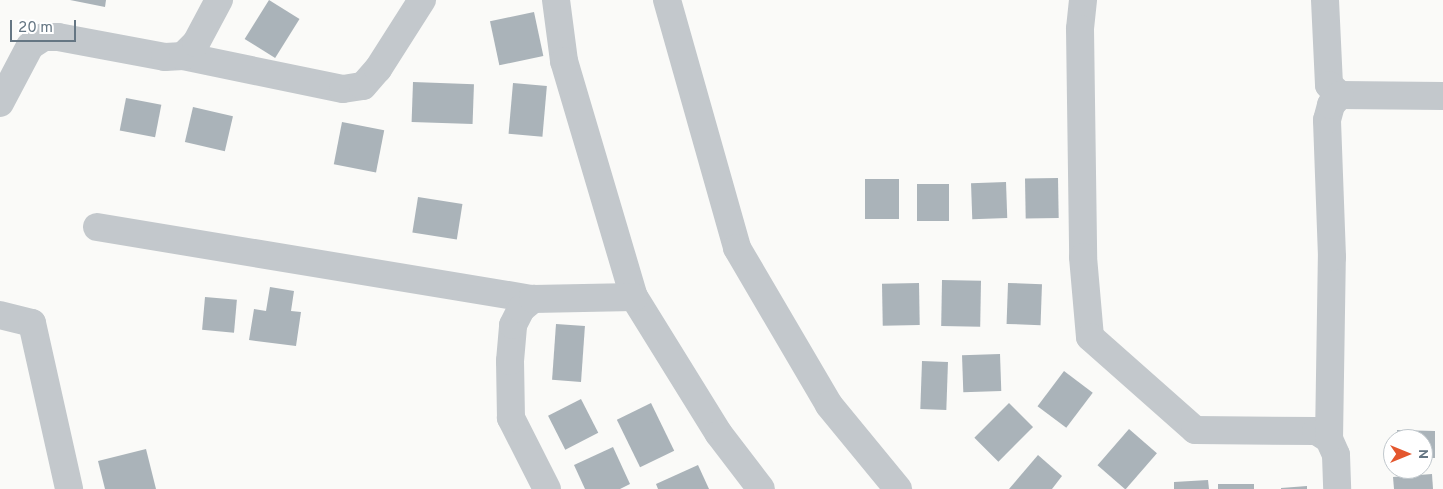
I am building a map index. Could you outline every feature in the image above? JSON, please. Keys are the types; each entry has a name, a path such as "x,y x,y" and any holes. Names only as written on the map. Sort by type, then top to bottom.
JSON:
{"street":[{"path":"183,56 196,43 219,0"},
{"path":"0,103 30,46 44,37 58,37 165,57 183,56 343,89 363,86 378,69 422,0"},
{"path":"556,0 564,61 634,297 719,434 761,489"},
{"path":"667,0 737,248 829,405 898,489"},
{"path":"1083,0 1080,29 1082,257 1090,336 1195,430 1316,431 1330,440"},
{"path":"1325,0 1330,85 1340,95 1443,96"},
{"path":"1337,489 1336,455 1330,440 1332,257 1327,120 1331,105 1340,95"},
{"path":"97,227 533,299 634,297"},
{"path":"533,299 521,309 513,324 510,361 511,418 547,489"},
{"path":"0,315 32,323 69,489"}],"building":[{"path":"70,0 106,0 105,7"},
{"path":"269,0 300,19 275,58 245,39"},
{"path":"534,12 543,56 499,65 490,21"},
{"path":"413,82 474,84 473,124 412,122"},
{"path":"513,83 547,86 542,137 509,134"},
{"path":"126,98 161,105 155,137 120,130"},
{"path":"193,107 233,116 225,151 185,142"},
{"path":"342,122 384,130 376,172 334,164"},
{"path":"1058,178 1059,218 1026,219 1025,179"},
{"path":"865,179 899,179 899,219 865,219"},
{"path":"1006,182 1007,218 972,219 971,183"},
{"path":"917,184 949,184 949,221 917,221"},
{"path":"418,197 462,204 457,240 412,233"},
{"path":"942,280 981,281 980,327 941,326"},
{"path":"919,283 920,325 883,326 882,284"},
{"path":"1008,283 1042,284 1041,325 1007,324"},
{"path":"270,287 294,291 291,311 301,312 296,346 249,340 254,309 266,311"},
{"path":"205,297 237,300 234,333 202,330"},
{"path":"556,324 585,326 581,382 552,380"},
{"path":"1000,354 1001,391 963,392 962,355"},
{"path":"922,361 948,362 946,410 920,409"},
{"path":"1064,371 1093,393 1066,428 1038,406"},
{"path":"581,399 598,433 565,450 548,416"},
{"path":"651,403 674,451 640,467 617,420"},
{"path":"1009,403 1033,427 998,462 974,438"},
{"path":"1129,429 1157,453 1126,489 1098,465"},
{"path":"1433,431 1435,431 1435,458 1433,458"},
{"path":"613,447 630,484 620,489 585,489 574,465"},
{"path":"146,449 156,489 105,489 98,461"},
{"path":"1038,455 1062,476 1052,489 1009,489"},
{"path":"698,465 709,489 658,489 656,484"},
{"path":"1393,479 1432,479 1433,489 1394,489"},
{"path":"1208,480 1209,489 1174,489 1174,482"},
{"path":"1218,484 1254,484 1254,489 1218,489"},
{"path":"1307,486 1307,489 1281,489 1281,488"}]}
